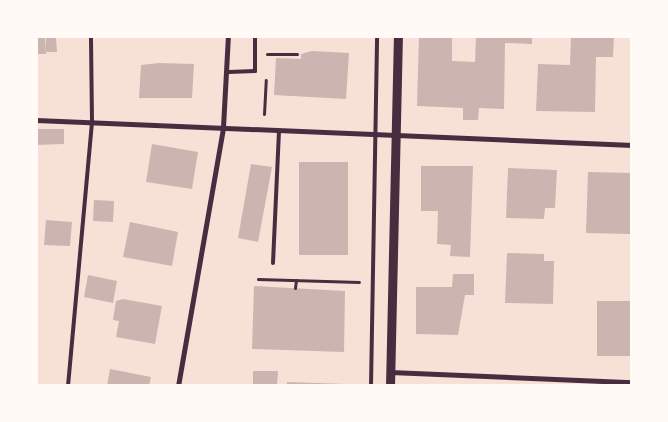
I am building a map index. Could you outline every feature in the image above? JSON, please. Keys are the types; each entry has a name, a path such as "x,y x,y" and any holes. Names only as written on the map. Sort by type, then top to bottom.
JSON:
{"street":[{"path":"178,386 223,127 228,72 228,36"},
{"path":"390,386 398,36"},
{"path":"36,120 632,145"},
{"path":"390,372 632,382"}],"lane":[{"path":"68,386 92,121 91,36"},
{"path":"228,72 255,71 255,36"},
{"path":"371,386 377,36"},
{"path":"274,263 279,131"}],"path":[{"path":"267,62 267,54 297,54"},
{"path":"264,114 266,71"},
{"path":"258,279 359,282"},
{"path":"295,288 296,280"}],"building":[{"path":"36,36 45,36 46,54 36,54"},
{"path":"419,36 452,36 452,61 475,62 476,36 532,36 532,44 505,43 504,109 479,108 478,120 463,120 463,108 417,106"},
{"path":"571,36 614,36 613,57 596,57 595,112 536,111 538,64 570,65"},
{"path":"46,38 56,38 57,52 46,52"},
{"path":"312,51 349,53 346,99 274,95 276,58 301,59 301,54"},
{"path":"159,63 194,64 192,98 139,98 141,65"},
{"path":"36,129 64,129 64,144 36,145"},
{"path":"152,144 198,152 192,189 146,182"},
{"path":"299,162 348,162 348,255 299,255"},
{"path":"251,164 272,167 258,242 238,238"},
{"path":"421,166 473,166 470,257 450,256 451,245 437,244 438,211 421,211"},
{"path":"508,168 557,170 555,208 545,208 544,219 506,218"},
{"path":"588,172 632,173 632,234 586,233"},
{"path":"94,200 114,201 113,222 93,221"},
{"path":"46,220 72,222 70,246 44,245"},
{"path":"130,222 178,232 172,266 123,257"},
{"path":"507,253 544,254 544,261 554,261 553,304 505,303"},
{"path":"453,274 474,274 474,295 465,295 458,335 416,334 416,287 452,287"},
{"path":"88,275 117,281 113,303 84,297"},
{"path":"254,286 345,291 344,352 252,349"},
{"path":"123,299 162,306 155,344 116,337 119,321 113,320 116,301"},
{"path":"597,301 632,301 632,356 597,356"},
{"path":"110,369 151,377 149,386 107,386"},
{"path":"253,371 278,371 277,386 253,386"},
{"path":"287,382 346,384 346,386 287,386"}]}
